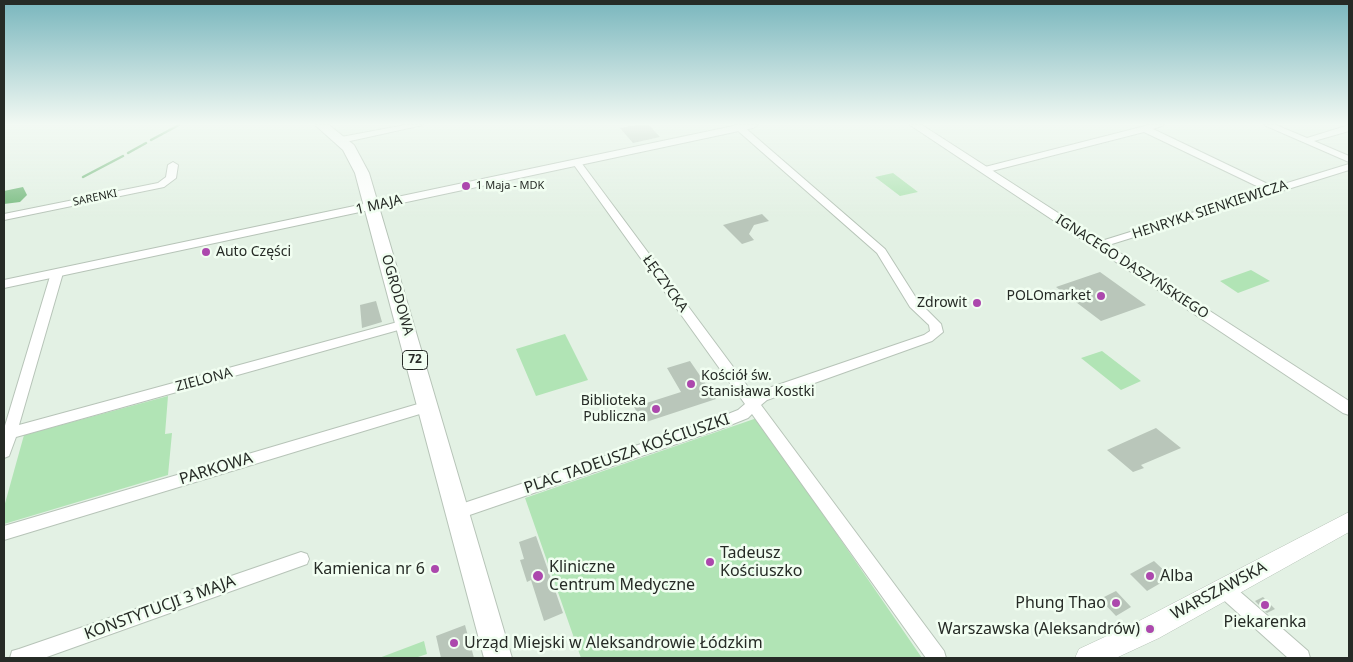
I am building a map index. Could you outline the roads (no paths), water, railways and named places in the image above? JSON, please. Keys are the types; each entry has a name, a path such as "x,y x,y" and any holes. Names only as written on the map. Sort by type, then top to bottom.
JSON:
{"main road":[{"name":"OGRODOWA","path":"355,156 372,207 458,512"},
{"name":"72","path":"458,512 498,658"},
{"name":"WARSZAWSKA","path":"1088,658 1150,629 1347,525"}],"street":[{"name":"1 MAJA","path":"4,284 607,156"},
{"name":"PLAC TADEUSZA KOŚCIUSZKI","path":"458,512 718,424 743,414 762,396 924,339 937,332 935,324 914,304 881,251 772,156"},
{"name":"IGNACEGO DASZYŃSKIEGO","path":"962,156 1349,409"},
{"path":"984,170 1040,156"},
{"path":"1202,156 1272,190"},
{"name":"ŁĘCZYCKA","path":"578,162 753,405"},
{"name":"SARENKI","path":"4,218 162,185 171,178 173,165"},
{"name":"HENRYKA SIENKIEWICZA","path":"1099,245 1349,167"},
{"path":"4,452 6,435 57,273"},
{"name":"ZIELONA","path":"6,435 405,324"},
{"path":"753,405 937,658"},
{"name":"PARKOWA","path":"4,533 428,406"},
{"name":"KONSTYTUCJI 3 MAJA","path":"19,658 301,559"},
{"path":"1224,589 1301,658"}],"waterway":[{"path":"83,177 123,156"}],"place":[{"name":"1 Maja - MDK","path":"466,186"},
{"name":"Auto Części","path":"206,252"},
{"name":"POLOmarket","path":"1101,296"},
{"name":"Zdrowit","path":"977,303"},
{"name":"Kościół św. Stanisława Kostki","path":"691,384"},
{"name":"Biblioteka Publiczna","path":"656,409"},
{"name":"Tadeusz Kościuszko","path":"710,562"},
{"name":"Kamienica nr 6","path":"435,569"},
{"name":"Kliniczne Centrum Medyczne","path":"538,576"},
{"name":"Alba","path":"1150,576"},
{"name":"Phung Thao","path":"1116,603"},
{"name":"Piekarenka","path":"1265,605"},
{"name":"Warszawska (Aleksandrów)","path":"1150,629"},
{"name":"Urząd Miejski w Aleksandrowie Łódzkim","path":"454,643"}]}
